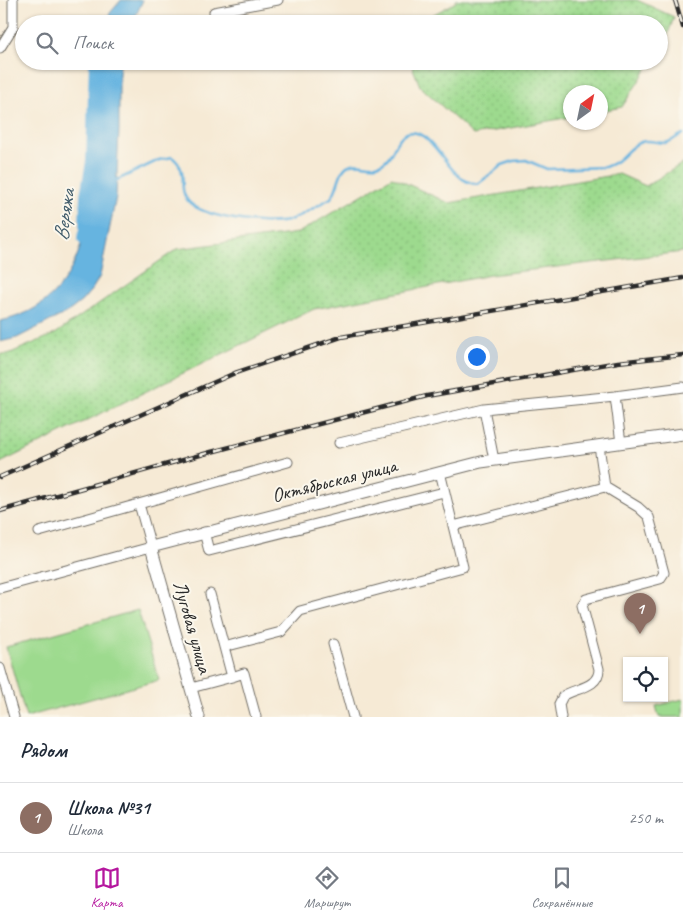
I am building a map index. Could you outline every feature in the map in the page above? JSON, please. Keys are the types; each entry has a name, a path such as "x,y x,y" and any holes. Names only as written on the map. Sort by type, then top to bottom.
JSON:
{"main road":[{"name":"Октябрьская улица","path":"151,547 440,472 494,460 683,434"},
{"name":"Луговая улица","path":"151,547 199,717"}],"street":[{"path":"0,48 13,27 13,0"},
{"path":"214,12 278,0"},
{"path":"339,443 484,409 683,387"},
{"path":"615,396 621,443"},
{"path":"484,409 494,460"},
{"path":"599,446 605,487"},
{"path":"39,532 288,462"},
{"path":"224,647 281,632 300,611 464,567 440,472"},
{"path":"453,526 605,487 638,507 649,517 664,573 660,579 586,599 582,605 599,675 589,685 563,696 559,704 561,717"},
{"path":"204,532 209,551 444,492"},
{"path":"139,504 151,547"},
{"name":"Октябрьская улица","path":"0,588 151,547"},
{"path":"210,594 232,677"},
{"path":"333,644 353,717"},
{"path":"0,668 14,717"},
{"path":"191,688 244,674 256,717"}],"green space":[{"path":"456,0 637,0 674,17 668,34 668,15 432,15 456,2"},
{"path":"414,70 646,70 622,107 608,110 608,85 563,85 563,118 473,135 420,86"},
{"path":"683,163 683,252 490,275 314,309 0,463 0,354 8,354 55,334 177,249 298,233 392,177 449,203 619,174 646,186"},
{"path":"138,610 159,680 26,717 6,647"},
{"path":"683,699 683,717 659,717 656,706"}],"water":[{"path":"121,0 143,0 136,15 109,15"},
{"path":"98,70 119,70 116,197 100,276 82,301 68,312 17,338 0,342 0,321 37,307 62,283 79,251 88,215 93,175"}],"waterway":[{"name":"Веряжа","path":"85,238 88,195 94,162 97,70"},
{"path":"115,181 159,160 172,157 181,168 185,196 196,207 207,212 235,219 277,222 297,217 331,198 345,167 358,163 372,165 381,163 389,157 397,142 407,133 414,132 422,135 460,177 478,184 502,165 514,161 526,160 547,169 605,167 617,161 636,144 644,141 665,143 683,134"}],"railway":[{"path":"675,0 683,27"},
{"path":"0,477 235,373 341,337 683,278"},
{"path":"0,511 211,452 427,396 618,362 683,355"}],"place":[{"name":"Школа №31","path":"640,634"}]}
